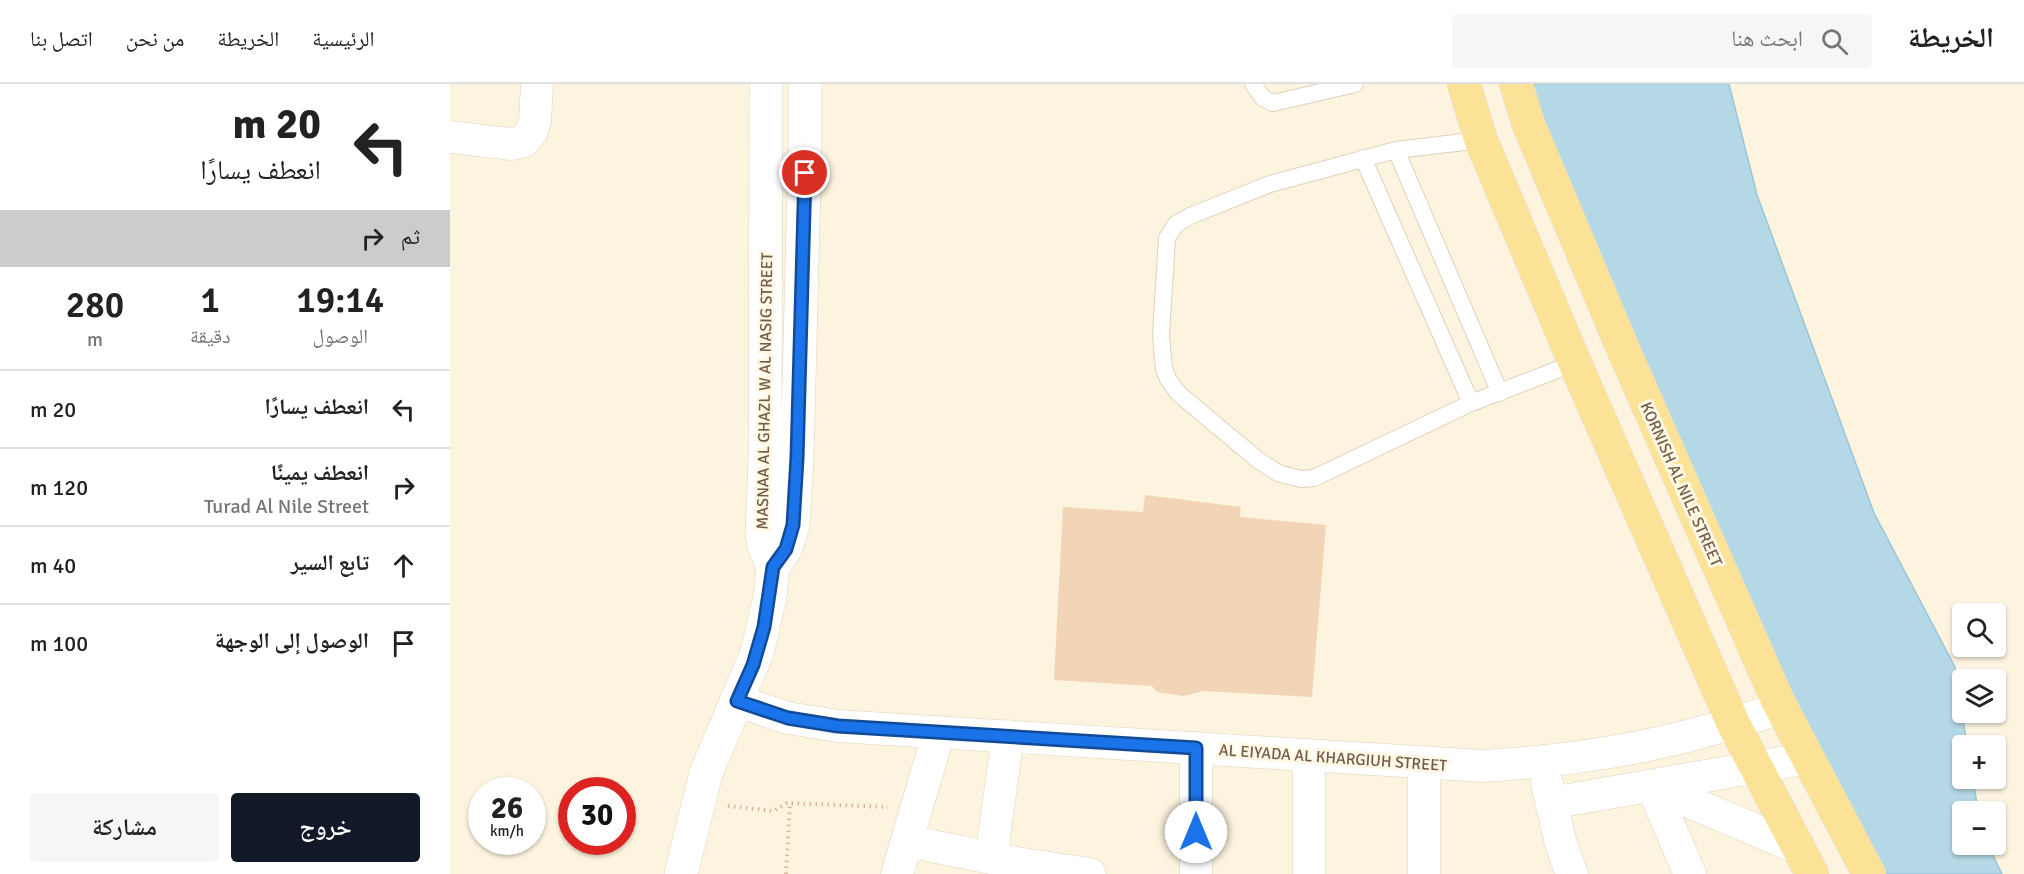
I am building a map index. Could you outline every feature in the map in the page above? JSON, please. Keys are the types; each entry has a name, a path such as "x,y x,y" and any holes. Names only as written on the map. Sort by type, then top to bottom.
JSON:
{"main road":[{"name":"MASNAA AL GHAZL W AL NASIG STREET","path":"766,84 765,448 762,534 773,567"},
{"name":"MASNAA AL GHAZL W AL NASIG STREET","path":"773,567 786,549 793,525 797,458 805,84"},
{"path":"1464,84 1481,140 1575,363 1733,723 1805,861"},
{"name":"KORNISH AL NILE STREET","path":"1516,84 1528,123 1620,344 1781,708 1869,874"},
{"path":"766,149 805,149"},
{"path":"681,874 697,802 717,745 751,669 762,636 773,567"}],"street":[{"path":"450,137 512,144 524,141 532,131 535,121 537,84"},
{"name":"AL EIYADA AL KHARGIUH STREET","path":"737,701 753,708 813,723 1483,766 1544,762 1627,750 1733,723 1781,708"},
{"path":"897,874 939,732"},
{"path":"1007,865 1008,736"},
{"path":"1196,748 1196,874"},
{"path":"1309,755 1309,874"},
{"path":"1551,803 1808,758"},
{"path":"1544,762 1551,803 1572,874"},
{"path":"1424,763 1424,874"},
{"path":"1652,786 1805,861"},
{"path":"1652,786 1690,874"},
{"path":"907,841 1007,865 1090,874"}],"lane":[{"path":"1253,84 1263,98 1273,103 1355,84"},
{"path":"1481,140 1396,150 1363,158 1270,184 1190,216 1176,224 1167,238 1165,253 1161,334 1164,369 1168,379 1179,394 1258,460 1278,473 1301,479 1314,478 1471,403 1575,363"},
{"path":"1396,150 1500,393"},
{"path":"1363,158 1471,403"}],"path":[{"path":"697,802 773,811 782,804 790,803 917,808"},
{"path":"786,874 790,803"}],"water":[{"path":"1525,84 1729,84 1757,195 1874,513 1955,667 1955,669 1952,669 1952,723 1964,723 1965,735 1952,735 1952,789 1975,789 1976,801 1952,801 1952,855 1993,855 2002,874 1872,874 1831,795"}],"building":[{"path":"1145,495 1241,507 1240,517 1326,525 1312,697 1203,691 1183,696 1157,692 1152,686 1054,680 1063,507 1143,512"}],"route":[{"path":"805,173 793,525 786,549 773,567 764,627 753,665 737,701 788,718 838,726 1196,748 1196,832"}]}
